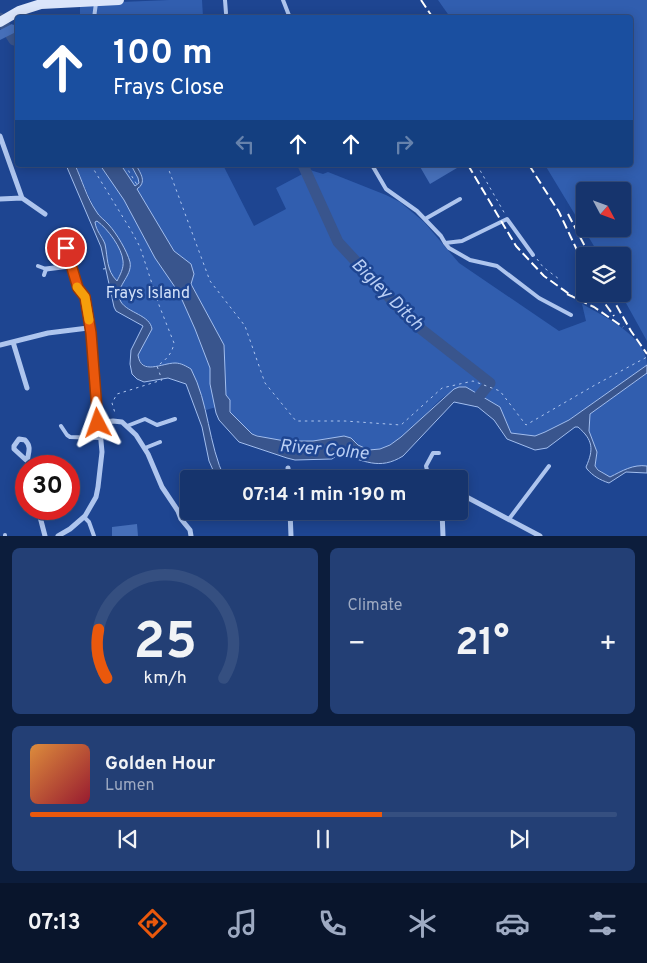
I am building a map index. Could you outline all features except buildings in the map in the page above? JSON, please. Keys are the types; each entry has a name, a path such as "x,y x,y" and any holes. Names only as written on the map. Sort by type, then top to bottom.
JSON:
{"street":[{"path":"0,22 19,11 41,4 68,2 95,4 119,0"},
{"path":"0,136 22,198 45,214"},
{"path":"0,199 22,198"},
{"path":"58,536 84,517 93,504 98,488 99,469 102,458 91,331 85,297 78,288 66,248"},
{"path":"45,272 70,266"},
{"path":"0,345 48,333 88,328 91,331"},
{"path":"14,342 27,388"},
{"path":"98,423 118,419 136,435 145,448 162,487 178,511 181,519 190,530 191,536"},
{"path":"468,498 540,536"},
{"path":"41,520 45,536"},
{"path":"290,520 291,536"},
{"path":"442,520 443,536"}],"lane":[{"path":"225,0 226,13"},
{"path":"283,0 289,15"},
{"path":"373,167 386,189 407,203 425,220 449,248 470,260 497,266 539,298 571,315"},
{"path":"425,220 460,199"},
{"path":"445,243 462,242 507,218 533,255"},
{"path":"38,266 45,272"},
{"path":"127,426 145,419 157,425 175,419"},
{"path":"61,426 69,436 100,438"},
{"path":"145,448 160,442"},
{"path":"427,470 426,466 433,453 439,453"},
{"path":"509,519 549,466"},
{"path":"84,517 89,522 94,536"}],"path":[{"path":"92,167 140,247 174,343 173,348 164,361 157,366 162,380 117,394 112,403 115,412"},
{"path":"127,167 140,188"},
{"path":"168,167 210,281 245,326 265,383 296,421 345,421 401,425 442,388 473,381 500,391 526,425 595,384 647,357"},
{"path":"478,167 507,218"},
{"path":"533,255 559,279"},
{"path":"103,269 110,268"}],"green space":[{"path":"202,0 203,15 80,15 80,2"},
{"path":"438,0 647,0 647,341 625,302 631,302 631,247 595,247 589,238 631,238 631,182 576,182 576,216 546,167 633,167 633,15 449,15"},
{"name":"Frays Island","path":"76,167 224,167 254,226 286,209 276,188 310,170 323,174 328,172 400,202 424,222 459,263 559,331 586,321 582,304 612,321 623,328 640,345 647,365 569,420 535,436 511,433 500,407 466,387 444,397 401,438 388,446 376,450 365,449 355,441 279,441 252,434 231,414 230,403 206,410 201,397 178,363 148,366 140,361 138,355 150,323 124,306 120,300 120,286 125,279 124,251 114,231 96,212"},
{"path":"97,221 114,239 122,257 122,272 117,281 108,265 104,243 95,224"},
{"path":"647,373 647,466 632,467 610,477 607,476 595,466 597,452 589,431 590,414"}],"water":[{"path":"67,167 76,167 93,206 115,233 129,258 129,272 119,292 119,297 124,306 147,320 152,329 138,355 140,361 148,367 175,363 191,369 202,396 221,470 213,470 209,461 202,427 186,384 168,378 144,382 132,374 130,364 131,350 143,326 116,311 101,247","holes":["97,221 101,224 114,239 123,261 122,271 117,281 109,268 105,244 95,222"]},
{"path":"101,167 122,167 135,186 139,183 132,167 138,168 142,184 137,189 174,251 191,264 194,274 191,284 224,345 226,395 230,400 230,412 252,434 285,441 313,441 344,436 351,438 358,445 369,450 380,449 401,437 454,389 466,387 500,407 511,433 535,436 569,420 647,365 647,373 590,414 589,431 597,452 595,466 598,470 610,477 628,468 647,466 647,473 626,472 609,483 606,482 594,476 587,469 591,445 587,436 578,427 575,427 547,448 535,450 507,439 494,420 478,407 454,402 403,456 386,463 371,463 339,454 332,459 295,460 239,442 219,420 216,413 210,384 210,368 179,293 155,258 124,200"}],"waterway":[{"name":"River Colne","path":"0,18 15,40"},
{"name":"Bigley Ditch","path":"304,167 338,242 412,322 490,383 476,400"}],"railway":[{"path":"421,0 431,15"},
{"path":"469,167 516,246 544,276 572,296"},
{"path":"530,167 559,212 576,248"},
{"path":"568,214 585,247"},
{"path":"567,294 594,307 623,327"},
{"path":"604,302 614,316"},
{"path":"615,302 647,354"}],"slow traffic":[{"path":"77,287 85,297 89,320"}],"route":[{"path":"66,248 78,288 85,297 91,333 98,423"}]}
